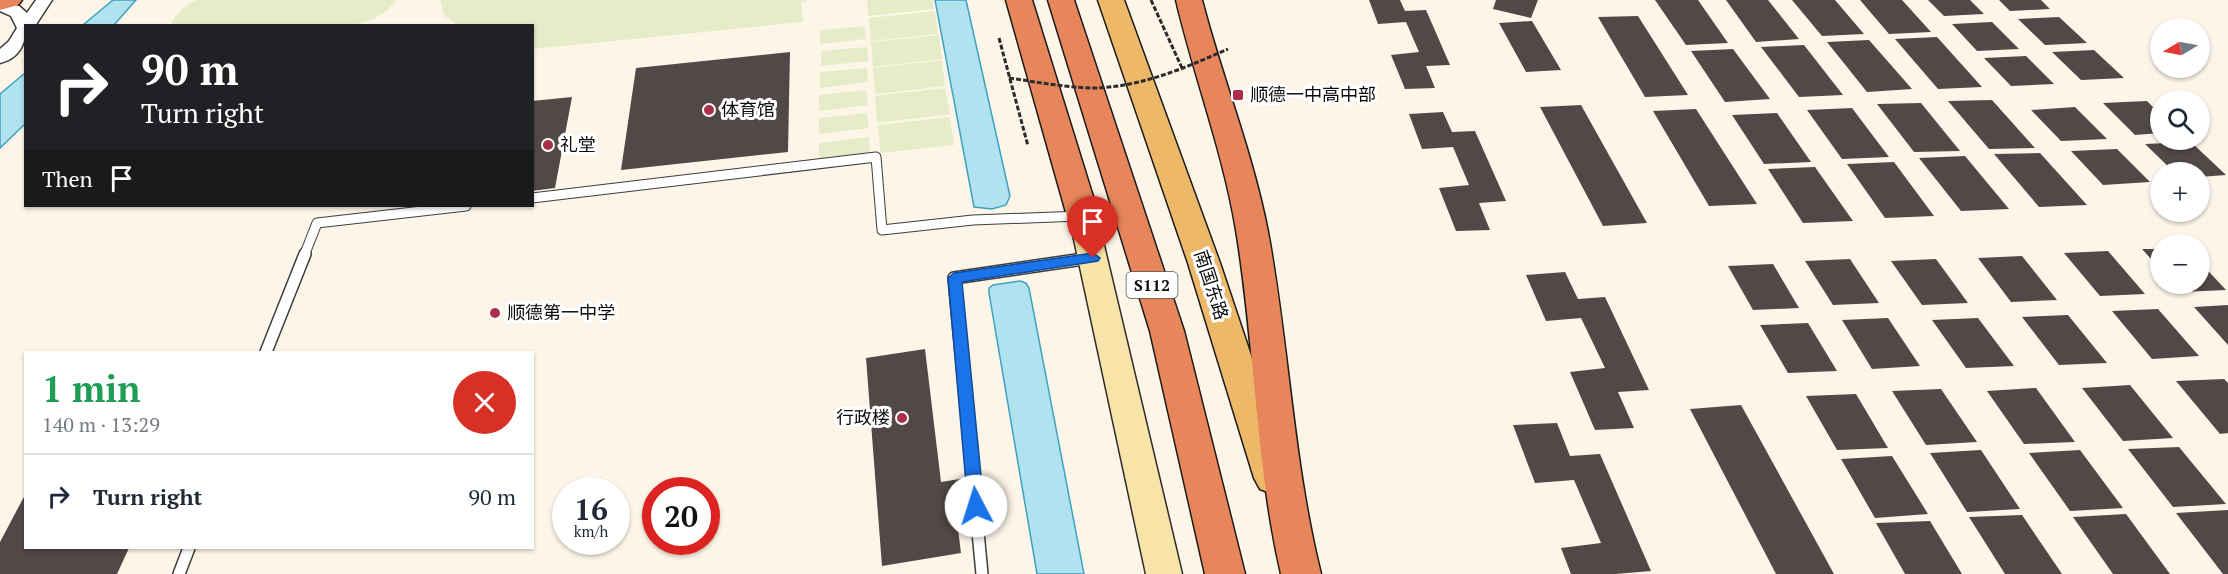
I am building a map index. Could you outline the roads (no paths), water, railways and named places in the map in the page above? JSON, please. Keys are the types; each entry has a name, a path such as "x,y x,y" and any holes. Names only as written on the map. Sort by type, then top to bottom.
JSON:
{"highway":[{"path":"0,4 9,0"},
{"name":"S112","path":"1061,0 1167,331 1225,574"},
{"path":"1167,0 1230,139"},
{"path":"1189,0 1195,28 1230,139 1247,203 1289,528"},
{"path":"1027,7 1083,216"},
{"name":"南国东路","path":"1289,528 1301,574"}],"main road":[{"name":"南国东路","path":"1112,0 1204,263 1289,528"}],"street":[{"path":"27,24 44,0"},
{"path":"0,4 22,15 25,24"},
{"path":"0,58 16,44 24,30"},
{"path":"1083,216 1164,574"}],"lane":[{"path":"534,198 876,157 882,230 973,220 1083,216"},
{"path":"266,351 317,223 457,207"},
{"path":"982,574 954,278 1093,258"},
{"path":"178,574 189,549"}],"water":[{"path":"113,0 136,0 115,24 84,24"},
{"path":"935,0 966,0 1010,196 1006,205 992,209 974,207"},
{"path":"24,74 24,125 0,148 0,94"},
{"path":"1020,281 1026,283 1029,288 1084,574 1037,574 989,293 989,288 993,285"}],"place":[{"name":"顺德一中高中部","path":"1238,95"},
{"name":"体育馆","path":"709,110"},
{"name":"礼堂","path":"548,145"},
{"name":"顺德第一中学","path":"495,313"},
{"name":"行政楼","path":"902,418"}]}
